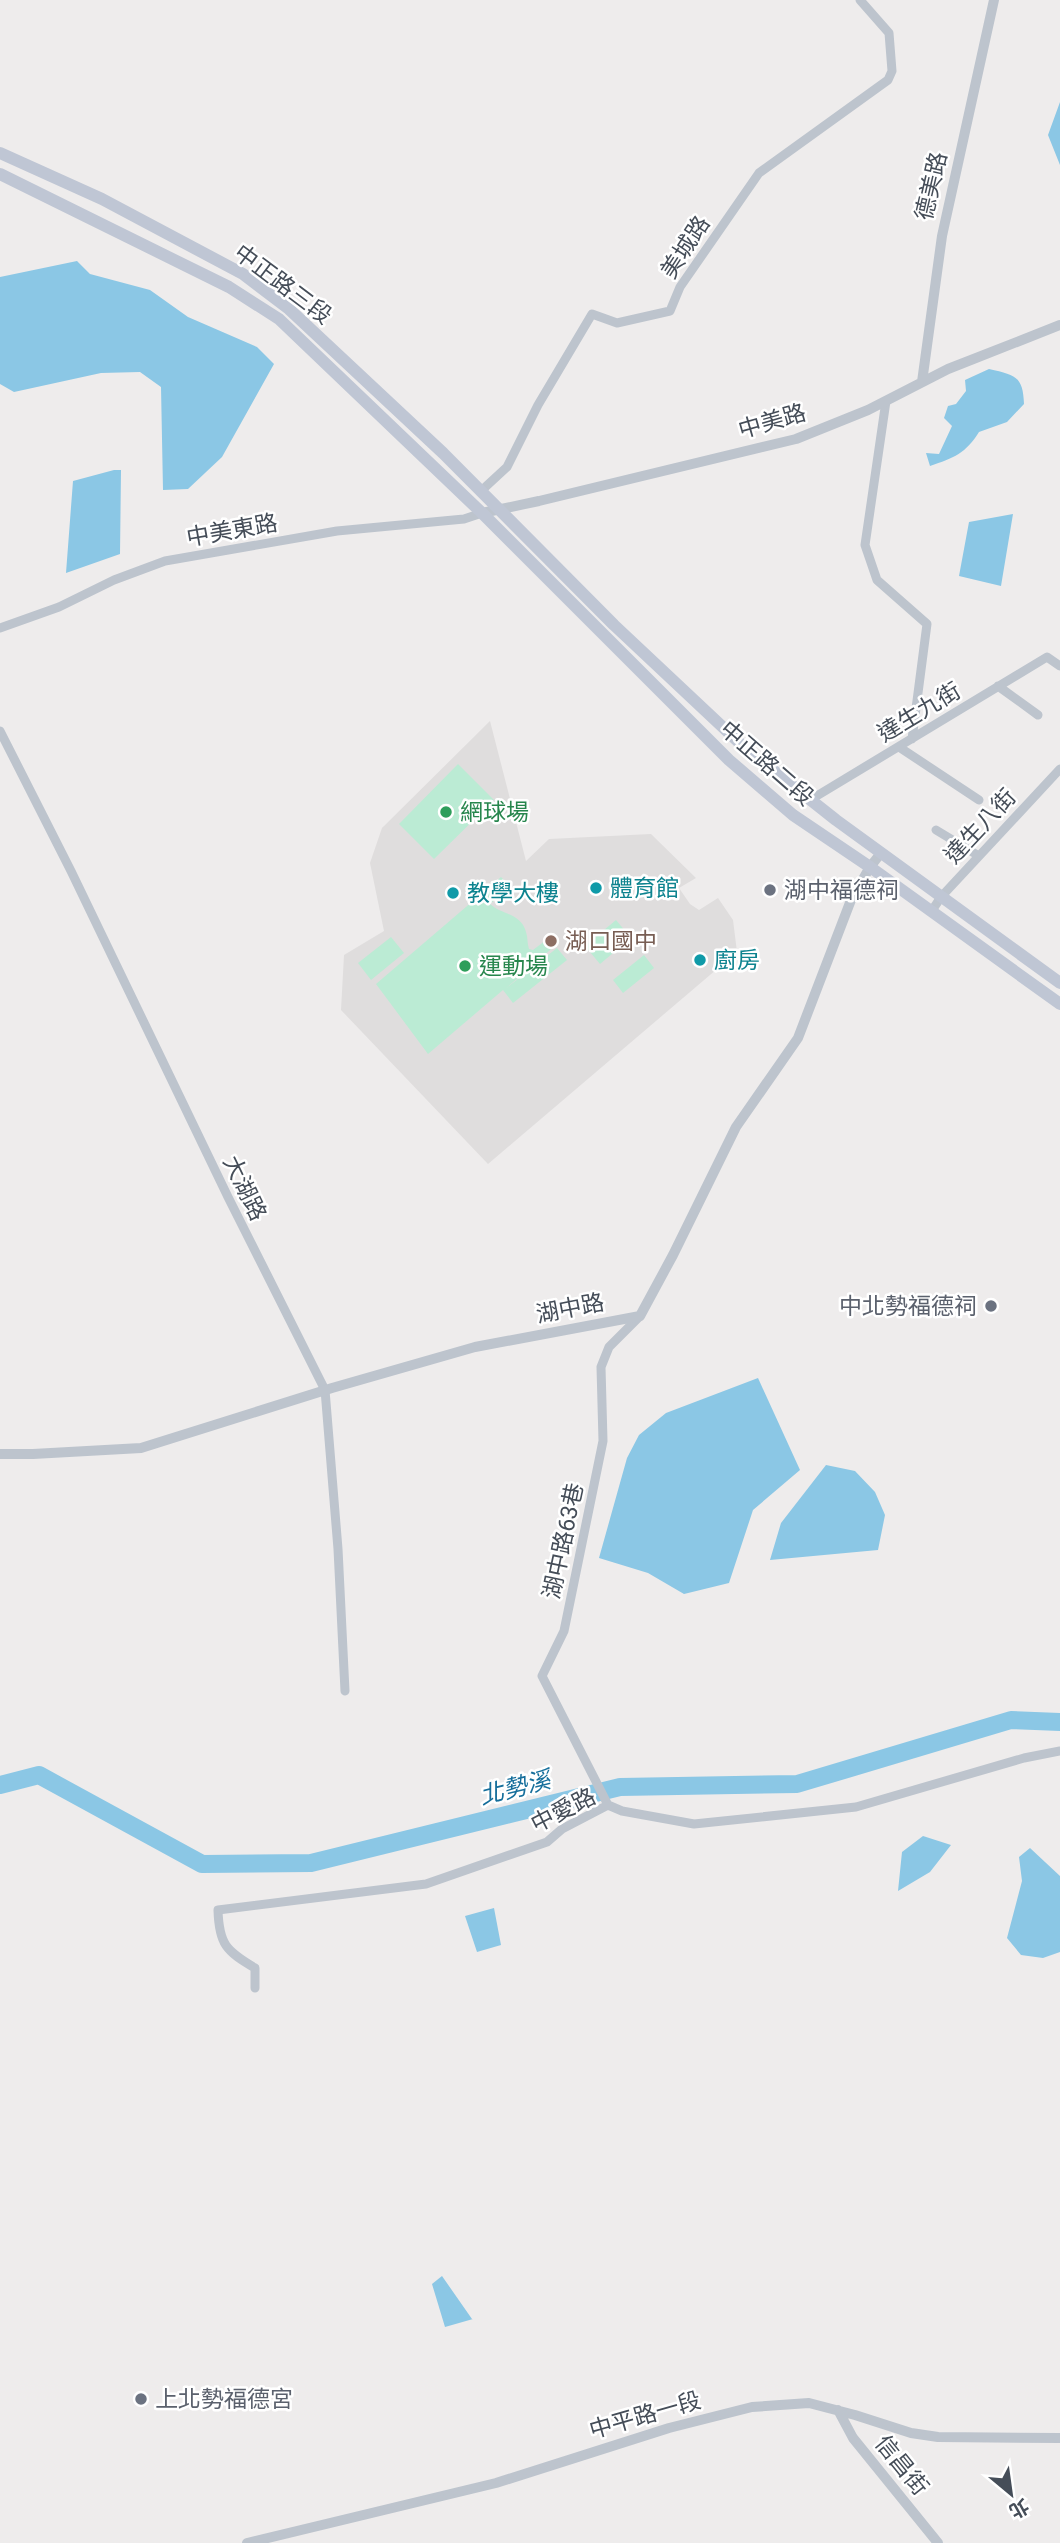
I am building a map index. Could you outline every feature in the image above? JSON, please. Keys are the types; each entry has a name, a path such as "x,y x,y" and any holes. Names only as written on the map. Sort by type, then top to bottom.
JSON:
{"main road":[{"name":"中正路三段","path":"0,153 102,199 243,274 318,335 499,509"},
{"name":"中正路三段","path":"0,174 229,287 278,319 481,513"},
{"name":"中正路二段","path":"499,509 622,632 745,748 881,853 1060,983"},
{"name":"中正路二段","path":"481,513 717,748 793,816 870,867 1060,1004"}],"street":[{"name":"美城路","path":"481,491 507,467 544,395 592,313 617,323 670,311 680,287 759,173 888,80 892,71 889,33 860,0"},
{"name":"德美路","path":"922,382 942,236 994,0"},
{"name":"中美路","path":"481,513 796,439 886,401 948,369 1060,326"},
{"path":"886,401 865,545 877,580 928,624 912,739"},
{"name":"中美東路","path":"0,628 59,607 114,580 164,561 337,531 464,519 481,513"},
{"name":"達生九街","path":"810,800 1047,657 1060,666"},
{"path":"998,686 1038,715"},
{"name":"大湖路","path":"0,731 325,1390 338,1549 345,1691"},
{"path":"899,747 979,800"},
{"name":"達生八街","path":"931,912 941,897 1060,769"},
{"path":"936,830 979,856"},
{"name":"湖中路","path":"0,1454 141,1448 325,1390 474,1348 640,1316 736,1127 798,1038 851,900 881,853"},
{"name":"湖中路63巷","path":"608,1805 542,1676 564,1631 603,1441 601,1367 609,1347 640,1316"},
{"name":"中愛路","path":"255,1988 255,1968 237,1958 219,1936 218,1910 426,1884 547,1842 562,1829 608,1805 622,1811 694,1824 856,1807 1024,1758 1060,1751"},
{"name":"中平路一段","path":"247,2543 496,2483 669,2428 752,2407 809,2403 911,2433 938,2437 1060,2438"},
{"name":"信昌街","path":"838,2410 853,2438 938,2543"}],"shaded area":[{"name":"湖口國中","path":"490,721 526,861 549,839 651,834 696,878 679,888 690,904 699,910 718,898 733,920 737,952 488,1164 341,1010 344,955 384,931 370,863 382,828"}],"green space":[{"name":"網球場","path":"458,764 494,800 434,859 399,824"},
{"path":"501,877 510,886 490,904 520,921 526,932 529,949 533,950 550,937 557,944 505,989 557,948 567,960 513,1003 503,990 428,1054 376,984"},
{"path":"616,920 631,938 600,964 585,946"},
{"path":"391,937 404,953 371,980 358,963"},
{"path":"644,955 654,968 623,993 613,980"}],"water":[{"path":"1060,102 1060,165 1048,135"},
{"path":"77,261 90,274 150,290 188,317 257,347 274,364 222,457 188,489 163,490 161,387 140,372 101,373 14,392 0,384 0,277"},
{"path":"989,369 1016,378 1022,388 1024,404 1007,422 979,432 959,454 930,466 926,453 939,454 952,426 944,418 948,406 956,404 966,391 965,380"},
{"path":"121,470 120,554 66,573 73,481"},
{"path":"1013,514 1001,586 959,576 969,522"},
{"path":"758,1378 800,1470 753,1510 729,1583 684,1594 648,1573 599,1558 627,1458 639,1435 666,1413"},
{"path":"826,1465 855,1471 875,1492 885,1515 878,1550 770,1560 781,1523"},
{"path":"923,1836 951,1845 930,1872 898,1891 902,1852"},
{"path":"1030,1848 1060,1876 1060,1952 1043,1958 1021,1955 1007,1938 1022,1881 1019,1857"},
{"path":"494,1908 501,1945 477,1952 465,1916"},
{"path":"442,2276 473,2319 445,2327 432,2284"}],"waterway":[{"name":"北勢溪","path":"0,1785 39,1775 202,1864 311,1863 620,1787 797,1784 1011,1720 1060,1722"}],"place":[{"name":"網球場","path":"446,812"},
{"name":"體育館","path":"596,888"},
{"name":"湖中福德祠","path":"770,890"},
{"name":"教學大樓","path":"453,893"},
{"name":"湖口國中","path":"551,941"},
{"name":"廚房","path":"700,960"},
{"name":"運動場","path":"465,966"},
{"name":"中北勢福德祠","path":"991,1306"},
{"name":"上北勢福德宮","path":"141,2399"}]}
